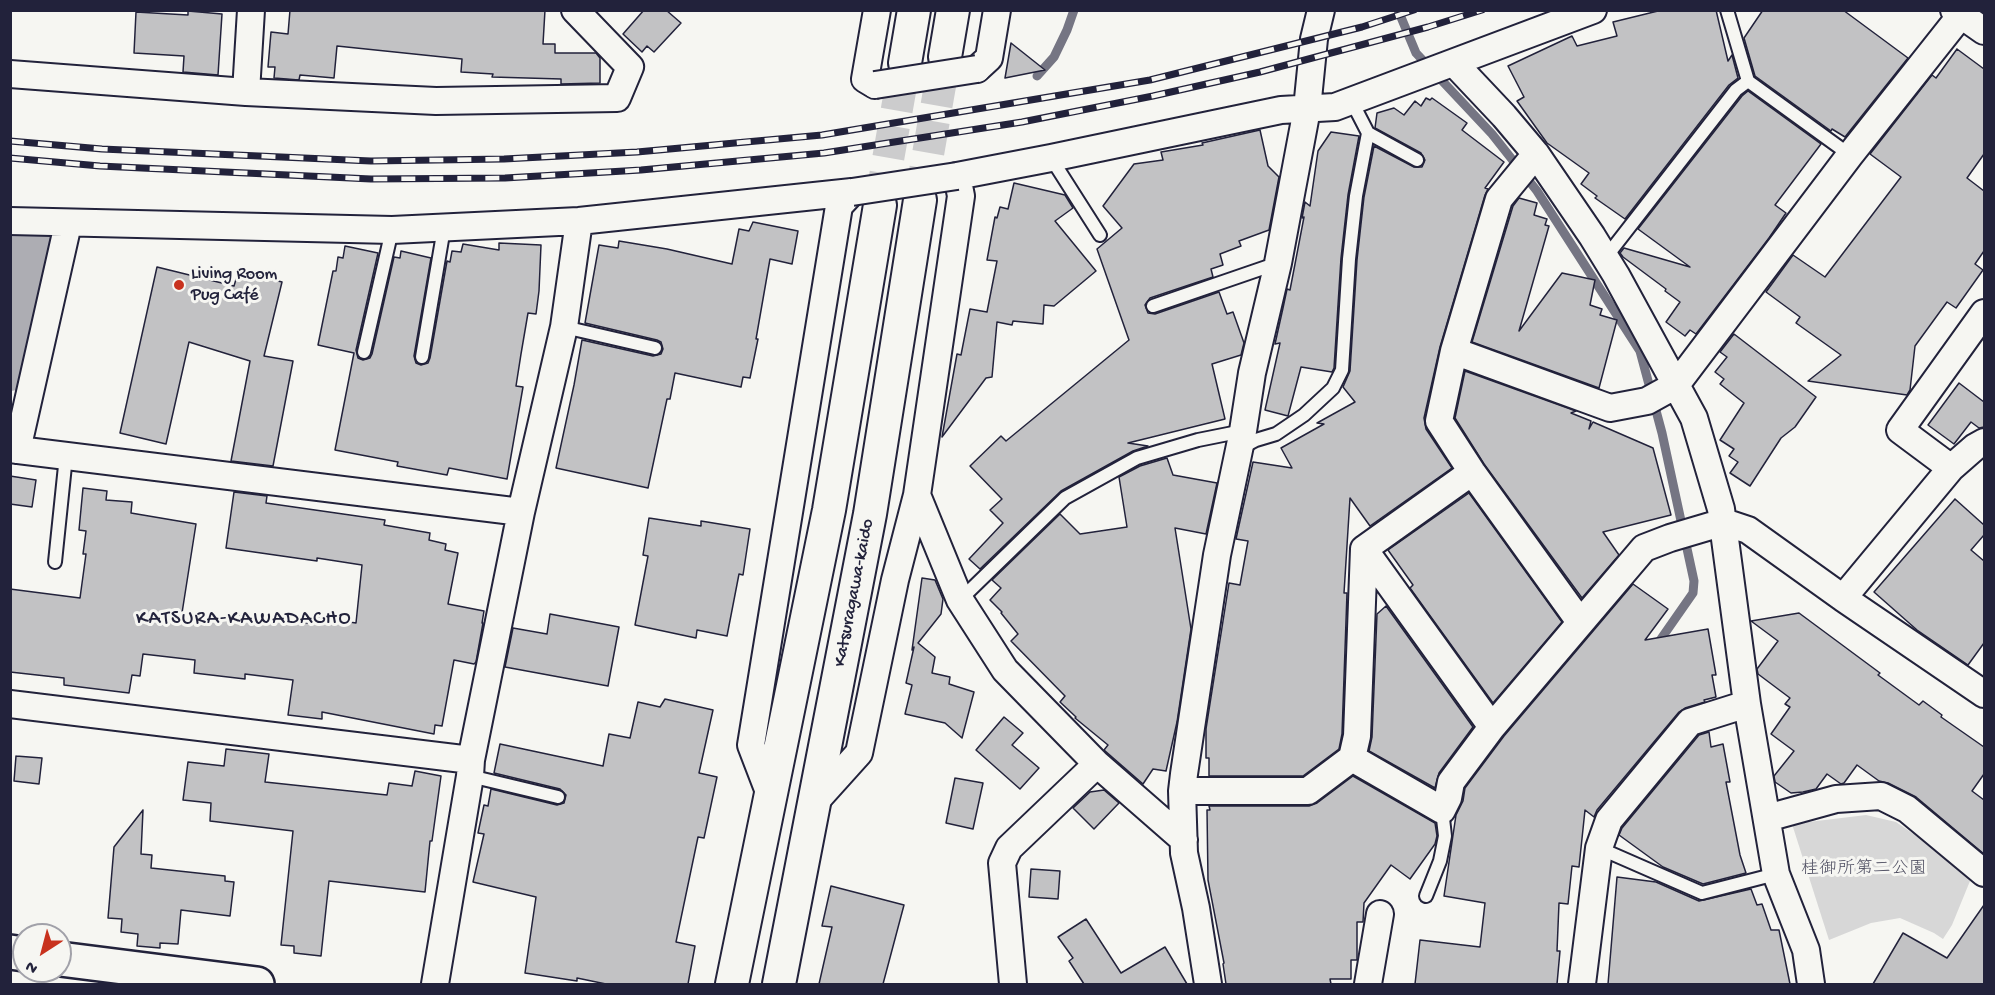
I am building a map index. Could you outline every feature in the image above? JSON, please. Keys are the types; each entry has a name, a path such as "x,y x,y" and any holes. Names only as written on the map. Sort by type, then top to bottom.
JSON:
{"main road":[{"path":"72,961 257,984"}],"street":[{"path":"246,92 251,10"},
{"path":"10,74 246,92 436,101 617,98 630,67 575,10"},
{"path":"877,10 865,79 875,85 977,69 989,58 997,10"},
{"path":"905,63 914,10"},
{"path":"945,57 953,10"},
{"path":"1208,984 1196,908 1184,853 1182,791 1217,555 1241,440 1252,373 1278,263 1307,109 1314,39 1321,10"},
{"path":"10,221 393,230 579,221 852,192 957,176 1281,110 1335,107 1593,10"},
{"path":"1454,351 1610,408 1662,393 1850,155 1958,13 1984,30"},
{"path":"1439,69 1504,116 1526,165 1606,256 1662,393 1694,418 1724,522 1747,704 1776,874 1806,950 1811,984"},
{"path":"1526,165 1499,199 1454,351 1439,422 1472,472 1580,622"},
{"path":"814,803 859,753 895,580 917,495 961,196 957,176"},
{"path":"771,797 751,745 839,206 852,192"},
{"name":"Katsuragawa-kaido","path":"779,984 870,514 920,200"},
{"path":"732,984 829,510 880,205"},
{"path":"435,984 470,768 521,512 564,327 579,221"},
{"path":"68,224 14,449 521,512"},
{"path":"1951,468 1900,430 1984,313"},
{"path":"1843,598 1951,468 1984,442"},
{"path":"1364,549 1472,472"},
{"path":"917,495 960,600 1005,670 1097,764 1184,840"},
{"path":"1352,758 1442,810 1448,798 1451,782 1492,727 1644,548 1724,522 1748,530 1984,694"},
{"path":"1182,791 1308,791 1352,758 1358,736 1364,549"},
{"path":"1364,549 1492,727"},
{"path":"10,704 470,768"},
{"path":"1583,984 1599,848 1609,820 1690,722 1747,704"},
{"path":"1013,984 1002,863 1009,848 1097,764"},
{"path":"1767,818 1836,799 1881,796 1907,808 1984,873"},
{"path":"1368,984 1380,914"}],"lane":[{"path":"1727,10 1748,81 1850,155"},
{"path":"1606,256 1736,90 1748,81"},
{"path":"1352,102 1368,133 1417,160"},
{"path":"960,600 1065,498 1137,458 1198,440 1256,440 1276,434 1304,415 1333,388 1342,370 1354,206 1368,133"},
{"path":"1051,158 1100,235"},
{"path":"422,357 444,228"},
{"path":"364,352 393,230"},
{"path":"1153,306 1278,263"},
{"path":"564,327 655,348"},
{"path":"55,562 66,456"},
{"path":"470,768 558,797"},
{"path":"1426,896 1440,861 1445,836 1442,810"},
{"path":"1599,848 1702,893 1776,874"}],"green space":[{"path":"10,255 24,256 11,315"},
{"name":"桂御所第二公園","path":"1866,815 1896,822 1947,857 1970,881 1952,925 1943,939 1900,918 1871,923 1829,940 1792,824"}],"building":[{"path":"290,10 545,10 543,44 555,44 555,53 596,53 600,58 600,83 561,84 561,79 492,77 493,74 461,72 462,59 337,46 334,78 300,75 299,80 274,78 275,67 268,67 271,32 288,34"},
{"path":"644,10 666,10 681,23 654,52 647,46 642,52 623,34"},
{"path":"1662,10 1716,10 1728,61 1732,55 1738,78 1729,85 1625,219 1595,198 1597,196 1581,184 1589,173 1547,143 1517,101 1524,97 1508,66 1572,36 1577,46 1617,36 1613,22"},
{"path":"1763,10 1843,10 1908,58 1845,137 1832,129 1831,131 1755,76 1744,38"},
{"path":"188,11 222,14 218,75 183,72 184,56 134,53 136,12 188,15"},
{"path":"1011,43 1045,70 1005,78"},
{"path":"1957,49 1984,69 1984,154 1967,178 1984,191 1984,251 1975,264 1983,270 1956,308 1947,302 1915,346 1910,390 1907,395 1808,381 1841,355 1796,323 1800,317 1766,292 1793,255 1825,277 1901,177 1870,154 1932,75 1936,78"},
{"path":"1748,91 1821,144 1775,205 1786,213 1769,238 1696,334 1690,330 1685,336 1666,322 1680,302 1620,253 1624,248 1690,267 1638,229"},
{"path":"1426,98 1430,100 1432,98 1467,123 1462,130 1504,162 1485,188 1488,189 1440,347 1424,418 1426,429 1452,468 1370,526 1350,498 1344,593 1347,593 1342,734 1339,749 1303,776 1209,776 1209,758 1206,758 1206,729 1229,583 1240,585 1248,541 1236,539 1253,462 1292,468 1281,448 1324,424 1317,423 1355,402 1343,387 1350,371 1357,260 1364,197 1374,146 1414,167 1422,167 1425,160 1421,153 1375,128 1377,113 1394,108 1404,115 1415,101 1421,106"},
{"path":"1260,130 1268,166 1279,177 1269,230 1239,241 1241,246 1220,254 1223,265 1211,269 1213,277 1150,298 1145,305 1148,313 1155,314 1219,292 1227,314 1233,312 1244,343 1241,355 1212,364 1225,419 1128,443 1148,446 1133,451 1061,491 980,569 969,559 1003,523 990,510 1002,499 970,466 1001,436 1006,441 1129,340 1097,249 1122,228 1103,206 1134,164 1163,160 1161,152 1203,145 1202,143"},
{"path":"1331,132 1359,136 1348,195 1341,258 1334,368 1332,372 1301,367 1288,416 1265,410 1280,343 1275,344 1287,289 1290,290 1305,202 1310,206 1318,151"},
{"path":"1014,183 1065,195 1073,208 1055,221 1096,271 1054,306 1044,305 1043,324 1013,321 1012,325 997,322 992,377 986,378 942,437 957,354 961,355 970,309 987,312 997,261 987,260 995,217 997,218 1000,207 1008,209"},
{"path":"1519,198 1537,203 1534,215 1547,219 1545,225 1549,226 1519,331 1562,273 1595,280 1590,305 1602,309 1600,315 1617,320 1599,388 1472,342 1513,206"},
{"path":"753,222 798,231 792,264 770,259 750,378 743,377 741,387 675,373 670,399 667,399 648,488 556,468 582,340 653,356 661,354 663,349 661,342 657,340 585,323 599,245 618,248 619,241 732,264 739,229 749,231"},
{"path":"499,243 541,245 536,314 528,313 516,386 523,387 507,479 449,468 447,475 397,466 398,462 335,450 354,353 318,345 333,271 336,271 338,257 343,258 345,246 378,253 356,350 358,358 363,360 370,358 372,354 394,257 400,258 401,251 431,258 414,356 416,363 421,365 428,363 430,358 447,261 450,262 452,251 461,252 463,244 499,250"},
{"path":"157,267 234,286 237,276 247,278 248,273 282,282 264,356 293,361 273,466 231,461 250,361 189,342 166,444 120,433"},
{"path":"1734,334 1816,397 1795,427 1781,438 1750,486 1730,473 1738,462 1729,456 1734,449 1720,440 1744,403 1720,384 1724,379 1715,372 1727,357 1720,352"},
{"path":"1465,371 1576,411 1571,413 1591,421 1589,429 1593,422 1653,448 1671,515 1603,532 1619,555 1582,598 1484,464 1455,418"},
{"path":"1959,383 1984,402 1984,427 1979,428 1971,422 1954,444 1928,425"},
{"path":"1167,458 1173,475 1217,483 1206,534 1175,528 1191,629 1177,722 1166,771 1153,769 1143,784 1104,750 1108,745 1075,718 1060,702 1065,696 1011,641 1018,634 990,600 1001,588 992,580 1060,514 1080,534 1127,527 1119,477 1140,466"},
{"path":"10,476 36,480 32,507 10,504"},
{"path":"83,488 107,491 106,500 132,502 131,513 196,524 182,613 228,617 228,614 308,623 309,616 356,623 362,565 226,548 234,492 267,496 266,503 385,520 384,525 430,533 429,540 446,544 445,550 458,553 448,604 484,611 476,662 474,664 454,660 442,726 435,725 434,734 322,712 322,719 288,715 293,680 245,674 245,679 194,673 195,660 143,654 140,676 132,675 129,693 64,685 64,678 10,672 10,589 80,598 86,554 83,554 86,531 79,530"},
{"path":"1469,493 1562,622 1493,703 1410,588 1413,585 1388,550"},
{"path":"1955,499 1984,525 1984,535 1971,550 1984,561 1984,643 1968,665 1917,630 1874,592"},
{"path":"649,518 701,526 701,521 750,529 743,575 739,574 727,636 697,630 696,638 635,625 648,556 643,555"},
{"path":"922,578 935,580 943,599 941,614 918,643 935,657 932,673 950,677 949,684 974,692 962,738 945,723 905,714 912,685 906,683 914,647 912,650"},
{"path":"1633,584 1668,609 1645,640 1708,629 1716,675 1712,675 1716,697 1679,712 1597,810 1594,817 1585,810 1579,867 1572,866 1568,904 1559,903 1557,951 1560,951 1557,984 1415,984 1420,940 1480,947 1485,903 1444,896 1456,815 1463,801 1465,788 1504,736"},
{"path":"1386,606 1473,727 1439,773 1435,788 1369,751 1372,737 1377,614"},
{"path":"1799,613 1919,705 1923,701 1942,715 1941,717 1984,747 1984,774 1972,791 1984,800 1984,854 1916,797 1879,781 1857,765 1844,783 1841,784 1827,774 1816,789 1803,792 1791,793 1775,782 1774,776 1794,751 1771,734 1790,707 1785,704 1790,698 1758,674 1757,669 1778,641 1751,621"},
{"path":"550,614 619,627 608,686 505,667 513,628 547,634"},
{"path":"665,699 713,710 699,773 717,777 704,838 698,837 676,942 695,946 688,984 606,984 577,978 577,981 525,973 536,897 473,882 484,834 478,833 484,805 488,806 491,789 557,805 564,803 566,795 560,789 494,773 500,744 603,766 609,734 630,738 638,702 660,707"},
{"path":"1004,717 1023,733 1012,745 1039,768 1020,789 976,750"},
{"path":"1709,732 1711,747 1723,744 1730,782 1726,782 1740,855 1746,873 1703,884 1663,867 1619,835 1622,828 1699,735"},
{"path":"226,749 269,754 265,782 387,795 389,783 412,786 415,771 441,776 432,841 430,841 425,892 329,881 321,956 294,953 294,946 281,945 293,831 210,821 211,803 183,800 188,762 224,766"},
{"path":"16,756 42,758 39,784 14,781"},
{"path":"1353,776 1435,823 1437,836 1435,844 1410,879 1391,865 1364,903 1363,922 1357,922 1357,960 1351,960 1351,979 1330,979 1331,984 1226,984 1208,880 1207,810 1210,810 1209,806 1309,806 1317,803"},
{"path":"955,778 983,783 973,829 946,823"},
{"path":"1104,790 1119,803 1094,829 1073,808 1090,792"},
{"path":"143,810 141,854 152,855 151,868 225,876 225,881 234,882 230,916 181,910 178,944 160,943 160,948 137,946 138,934 121,932 122,919 108,918 114,847"},
{"path":"1031,869 1060,871 1058,899 1029,897"},
{"path":"1617,877 1656,882 1699,901 1751,889 1757,905 1762,904 1771,930 1779,930 1790,984 1608,984"},
{"path":"831,886 904,905 883,984 819,984 832,927 822,926"},
{"path":"1984,905 1984,984 1873,984 1903,933 1947,958"},
{"path":"1086,919 1121,973 1165,947 1187,984 1084,984 1069,961 1073,958 1058,937"}],"waterway":[{"path":"1037,76 1054,57 1074,10"},
{"path":"1398,10 1416,53 1492,134 1537,191 1640,351 1662,433 1694,581 1693,593 1656,646"},
{"path":"10,244 28,246 35,255 10,364"}],"tunnel":[{"path":"920,200 945,57"},
{"path":"880,205 905,63"}],"railway":[{"path":"10,141 102,149 371,161 504,159 637,152 822,135 1150,80 1362,27 1414,10"},
{"path":"10,158 100,166 371,179 505,178 641,170 824,153 1022,122 1153,96 1260,72 1428,27 1482,10"}],"place":[{"name":"Living Room Pug Café","path":"179,285"}],"district":[{"name":"KATSURA-KAWADACHO","path":"244,620"}]}
